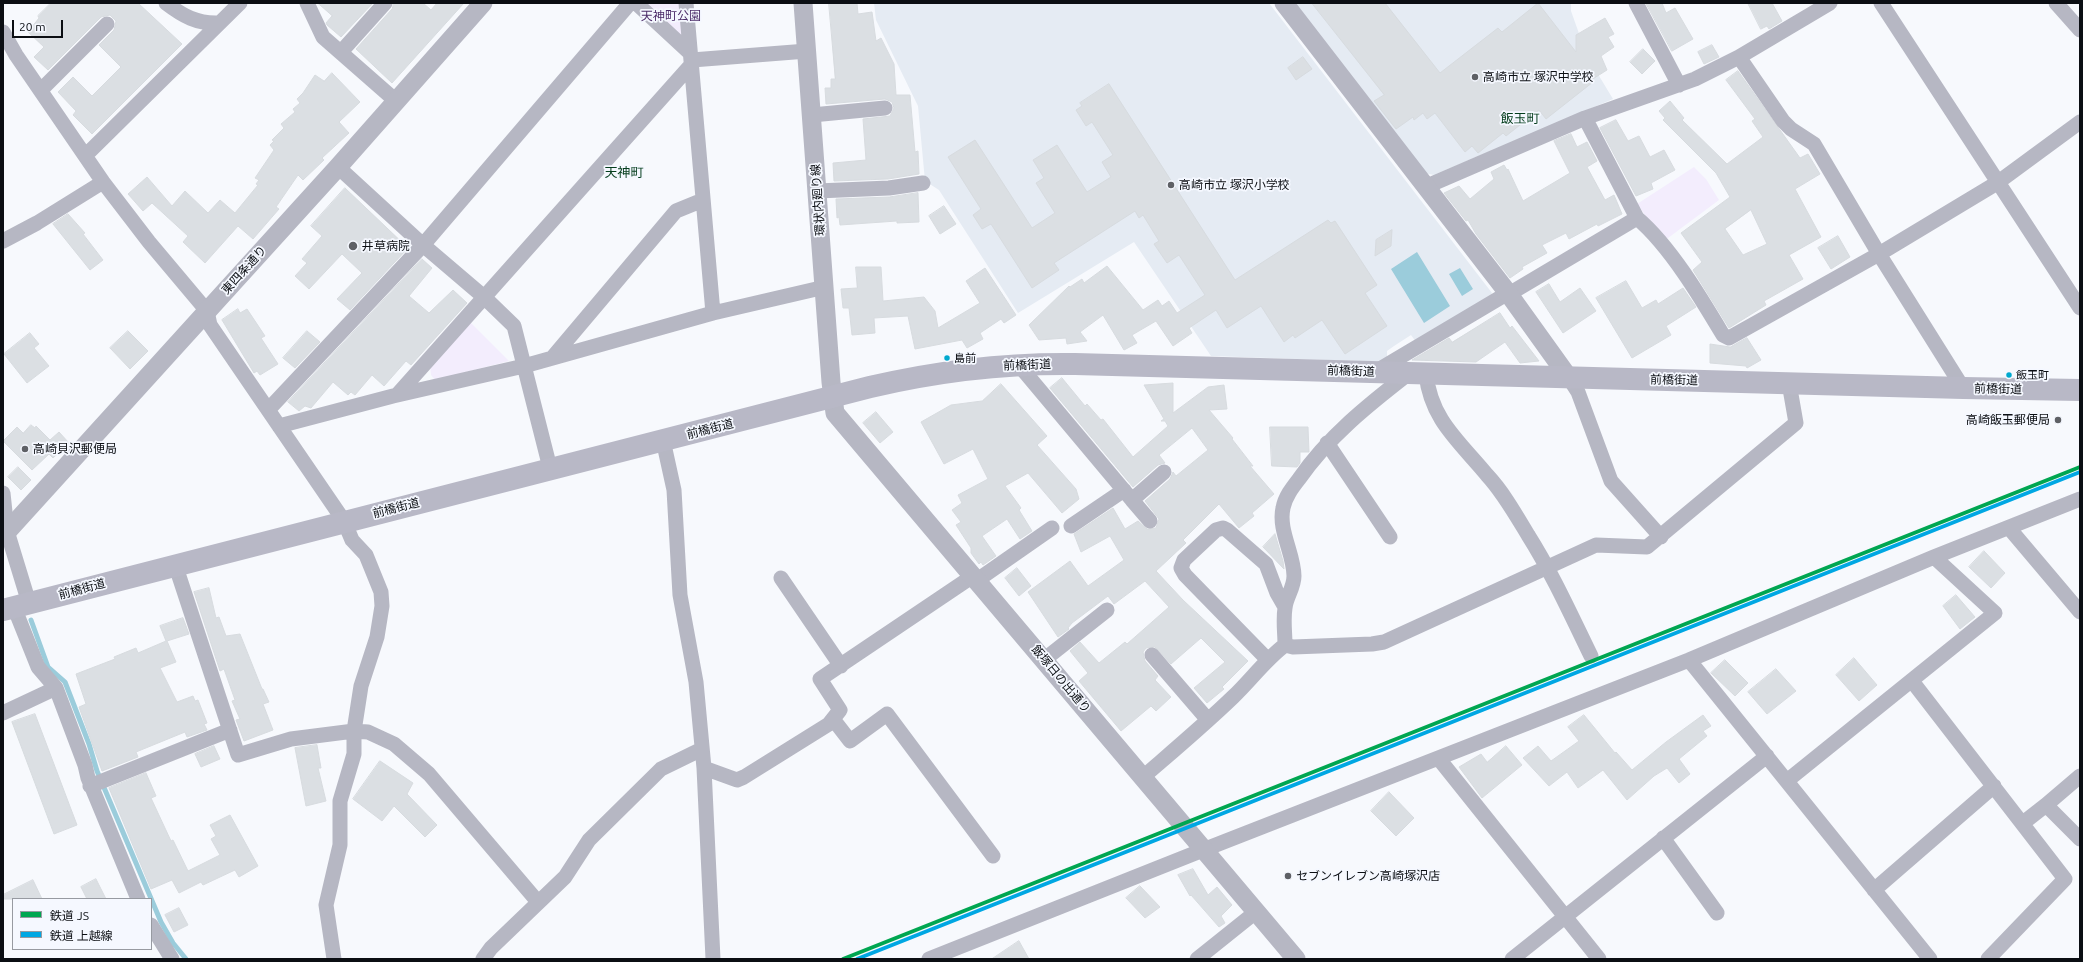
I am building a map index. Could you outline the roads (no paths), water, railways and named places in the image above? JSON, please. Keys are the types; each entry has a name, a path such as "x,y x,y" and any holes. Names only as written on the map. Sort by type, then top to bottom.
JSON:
{"main road":[{"name":"前橋街道","path":"15,606 550,468 833,397 930,374 1018,364 1075,364 1569,378 2080,390"}],"street":[{"path":"166,3 186,17 197,22 219,23"},
{"path":"86,155 240,3"},
{"path":"307,3 323,37 396,101"},
{"path":"341,52 385,3"},
{"name":"東四条通り","path":"5,534 338,167 483,3"},
{"path":"268,410 422,245 630,3"},
{"path":"636,3 691,59"},
{"path":"686,3 713,313"},
{"name":"環状内廻り線","path":"803,3 833,397"},
{"path":"1284,3 1508,294 1569,378 1578,392 1611,481 1661,537"},
{"path":"1636,3 1679,85"},
{"path":"1425,187 1585,118 1700,77 1739,57 1830,3"},
{"path":"1881,3 1997,183 2080,308"},
{"path":"2056,3 2080,30"},
{"path":"41,90 107,24"},
{"path":"3,32 16,55 86,155 103,182 149,242 207,311 210,324 344,521 352,540 366,555 382,592 382,606 377,637 360,686 354,731 354,754 340,801 340,845 326,904 334,959"},
{"path":"397,395 691,59 807,51"},
{"path":"1739,57 1783,121 1791,129 1814,144 1879,254 1963,388"},
{"path":"812,115 885,108"},
{"path":"1585,118 1637,218 1649,229 1669,253 1723,335 1728,338 1879,254 1997,183 2080,122"},
{"path":"338,167 422,245 484,297 514,326 550,468"},
{"path":"3,241 37,223 103,182"},
{"path":"817,191 889,188 923,183"},
{"path":"552,358 676,211 703,200"},
{"path":"1375,372 1637,218"},
{"path":"279,426 397,395 524,366 713,313 825,287"},
{"path":"1018,364 1150,521"},
{"path":"1285,645 1285,607 1294,578 1293,564 1283,522 1282,509 1288,494 1327,443 1363,410 1417,374 1428,392 1444,426 1489,476 1528,535 1547,568 1590,656"},
{"path":"1285,645 1293,647 1372,644 1384,642 1596,545 1647,547 1661,537 1796,423 1788,383"},
{"name":"飯塚日の出通り","path":"833,397 835,413 1296,959"},
{"path":"663,440 674,490 680,595 696,682 704,768 714,959"},
{"path":"1327,443 1390,537"},
{"path":"1071,526 1128,495 1164,472"},
{"path":"3,493 5,534 15,606 38,667 56,688 85,765 90,786 138,898"},
{"path":"929,959 1689,660 1934,557 2080,499"},
{"path":"704,768 737,780 829,724 840,710 820,679 1052,528"},
{"path":"1267,659 1185,575 1181,568 1184,560 1216,530 1223,528 1266,564 1277,593 1285,607"},
{"path":"2009,528 2080,612"},
{"path":"1788,780 1995,613 1934,557"},
{"path":"175,564 238,755 291,739 354,731 368,732 394,744 429,774 538,902"},
{"path":"781,578 841,666"},
{"path":"1045,660 1107,610"},
{"path":"1143,777 1208,720 1240,690 1267,659 1285,645"},
{"path":"1152,655 1208,720"},
{"path":"1689,660 1788,780 1930,959"},
{"path":"1912,681 2065,879 1988,959"},
{"path":"3,713 56,688"},
{"path":"833,719 850,741 886,714 993,856"},
{"path":"90,786 230,730"},
{"path":"484,959 491,948 565,877 589,840 661,769 702,749"},
{"path":"1512,959 1767,756"},
{"path":"1439,759 1599,959"},
{"path":"2023,823 2080,776"},
{"path":"1874,890 1994,786"},
{"path":"2046,805 2080,839"},
{"path":"1663,838 1717,913"},
{"path":"1196,959 1257,911"},
{"path":"152,927 169,958"}],"water":[{"path":"1417,252 1450,306 1424,323 1391,269"},
{"path":"1460,268 1473,289 1462,296 1449,274"}],"waterway":[{"path":"31,620 48,667 65,682 89,744 97,771 151,898"},
{"path":"152,901 161,922 173,943 186,959"}],"rail line":[{"name":"JS","path":"843,959 2080,467"},
{"name":"上越線","path":"857,959 2080,472"}],"place":[{"name":"高崎市立 塚沢中学校","path":"1475,77"},
{"name":"高崎市立 塚沢小学校","path":"1171,185"},
{"name":"井草病院","path":"353,246"},
{"name":"島前","path":"947,358"},
{"name":"飯玉町","path":"2009,375"},
{"name":"高崎飯玉郵便局","path":"2058,420"},
{"name":"高崎貝沢郵便局","path":"25,449"},
{"name":"セブンイレブン高崎塚沢店","path":"1288,876"}],"district":[{"name":"飯玉町","path":"1520,119"},
{"name":"天神町","path":"624,173"}],"park label":[{"name":"天神町公園","path":"671,16"}]}
